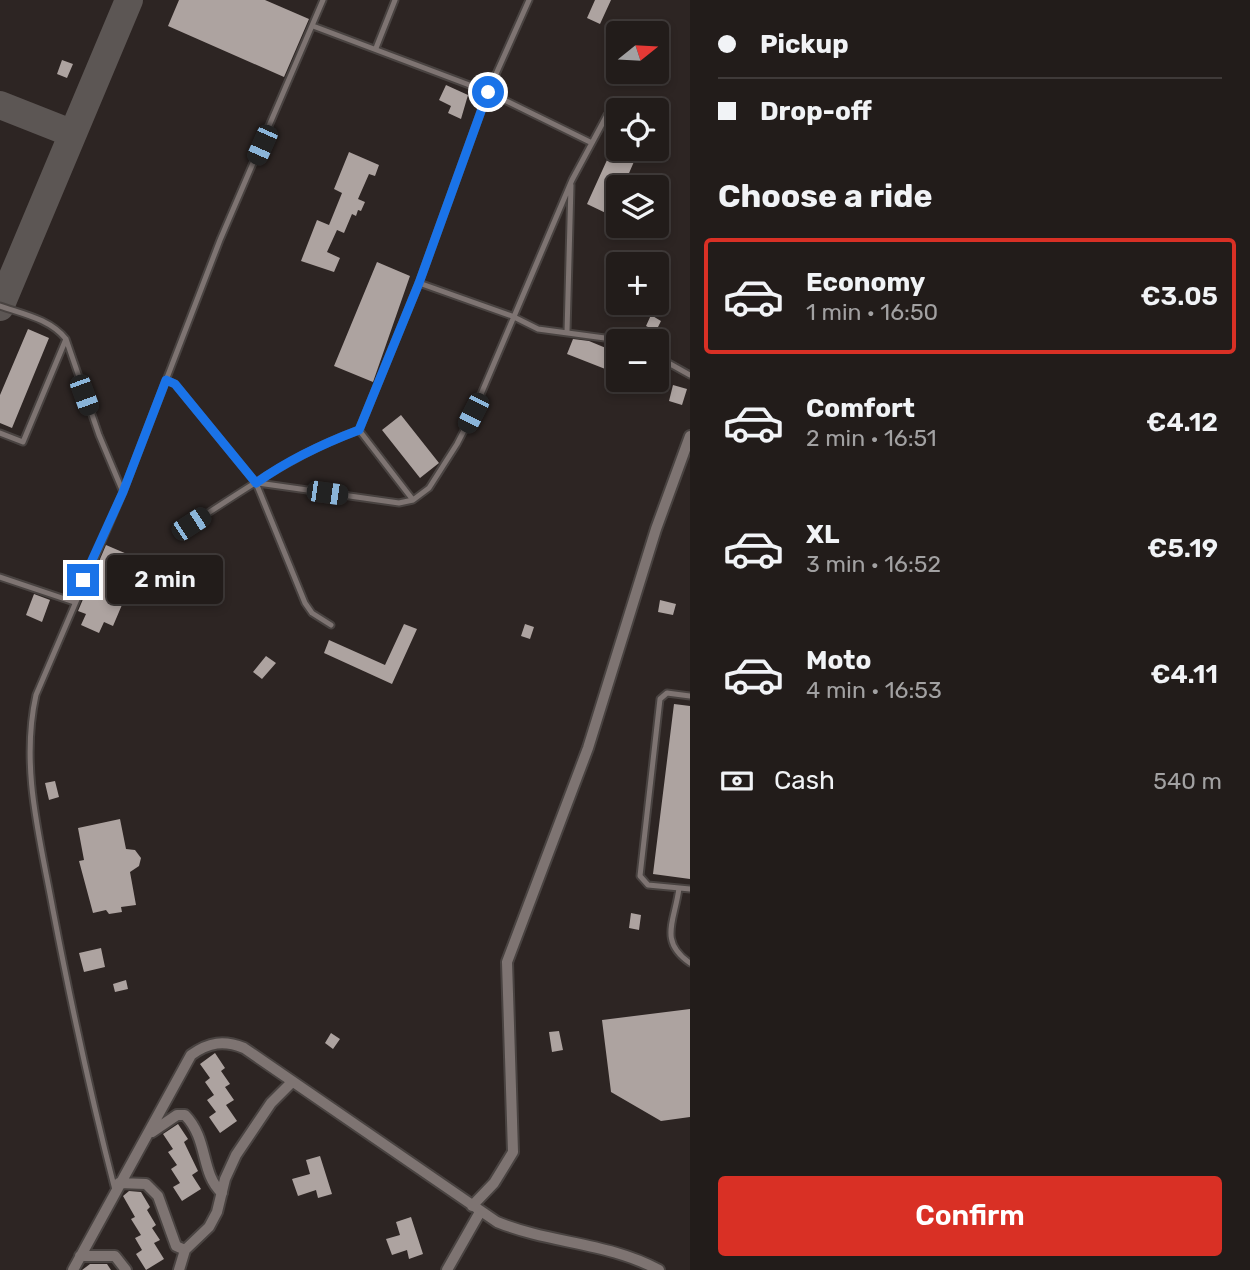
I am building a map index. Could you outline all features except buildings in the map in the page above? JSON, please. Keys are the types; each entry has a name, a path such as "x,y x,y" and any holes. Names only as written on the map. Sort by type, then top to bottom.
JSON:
{"street":[{"path":"447,1270 476,1209 513,1152 507,962 588,748 656,528 690,436"},
{"path":"73,1270 191,1055 202,1047 230,1043 244,1048 476,1209 521,1232 629,1254 659,1270"},
{"path":"179,1270 185,1250 209,1227 236,1155 271,1103 291,1083"},
{"path":"145,1139 177,1115 185,1115 197,1127 212,1184 222,1193"},
{"path":"117,1187 146,1184 154,1191 176,1246 185,1250"},
{"path":"80,1256 115,1256 126,1270"}],"lane":[{"path":"117,1187 74,1015 32,798 28,742 33,706 74,602 123,492 220,240 323,0"},
{"path":"376,48 395,0"},
{"path":"191,524 282,465 330,440 359,430 419,283 488,92 529,0"},
{"path":"313,26 488,92 590,142"},
{"path":"256,483 398,503 413,500 429,488 473,413 572,180 606,117"},
{"path":"567,332 572,180"},
{"path":"419,283 512,316 538,329 606,338"},
{"path":"1,306 43,321 58,330 66,339 99,435 123,492"},
{"path":"0,433 23,442 66,339"},
{"path":"669,363 690,375"},
{"path":"166,380 175,384 256,483 304,603 312,613 331,625"},
{"path":"359,430 413,500"},
{"path":"0,577 74,602"},
{"path":"690,696 667,693 660,699 640,876 648,885 690,889"},
{"path":"679,888 676,916 670,927 671,945 676,953 690,963"}],"taxiway":[{"path":"0,307 129,0"},
{"path":"0,105 71,133 68,130"}],"route":[{"path":"83,580 123,492 166,380 175,384 256,483 282,465 330,440 359,430 419,283 488,92"}]}
